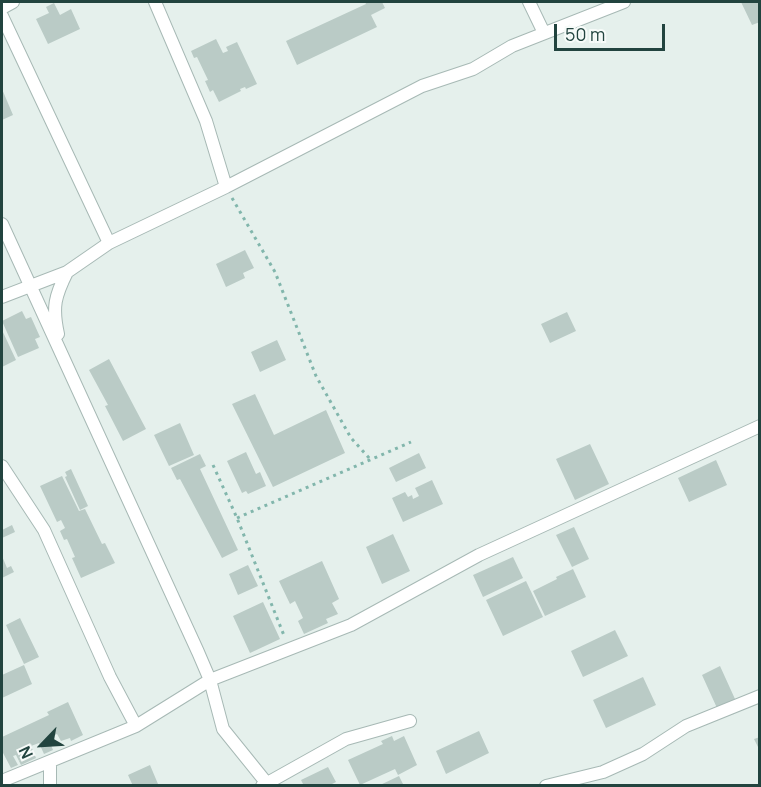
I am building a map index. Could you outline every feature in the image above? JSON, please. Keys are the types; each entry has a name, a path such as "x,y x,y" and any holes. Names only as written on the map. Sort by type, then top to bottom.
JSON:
{"street":[{"path":"2,8 13,2"},
{"path":"155,2 206,121 226,188"},
{"path":"529,2 544,33"},
{"path":"2,297 30,284 67,272 109,243 226,188 422,86 473,69 512,45 624,2"},
{"path":"2,16 109,243"},
{"path":"2,224 210,680 223,729 266,785 346,739 410,721"},
{"path":"61,352 55,319 56,295 67,272"},
{"path":"4,781 136,726 210,680 351,625 478,555 759,426"},
{"path":"2,466 44,530 110,677 136,726"},
{"path":"546,786 603,772 643,754 686,726 759,696"},
{"path":"50,763 50,786"}],"path":[{"path":"226,188 275,272 316,376 351,438 371,460"},
{"path":"237,518 411,442"},
{"path":"213,465 237,518 289,648"}],"building":[{"path":"365,2 382,2 385,8 371,15 377,27 297,65 286,41 366,4"},
{"path":"741,2 760,2 760,22 752,25"},
{"path":"54,3 60,15 71,9 80,29 48,44 36,19 49,13 46,7"},
{"path":"216,39 223,53 228,51 226,47 237,42 257,84 240,89 241,91 219,102 213,90 210,92 205,81 208,80 197,57 194,58 191,51"},
{"path":"2,89 13,115 2,120"},
{"path":"245,250 254,268 243,273 245,278 226,287 216,264"},
{"path":"22,311 26,319 31,317 40,337 35,339 39,348 18,357 2,321"},
{"path":"567,312 576,331 550,343 541,324"},
{"path":"2,330 16,360 2,367"},
{"path":"277,340 286,360 260,372 251,352"},
{"path":"109,359 146,429 123,441 105,406 108,405 89,370"},
{"path":"255,394 274,435 326,410 345,453 273,487 232,404"},
{"path":"180,423 194,455 169,466 154,435"},
{"path":"590,444 609,484 575,500 556,459"},
{"path":"246,452 256,474 260,472 266,486 248,494 246,491 242,493 227,461"},
{"path":"419,453 426,468 396,482 389,468"},
{"path":"200,454 206,466 200,469 238,550 222,558 180,479 177,480 171,468"},
{"path":"716,460 727,485 689,502 678,478"},
{"path":"71,469 88,506 80,510 65,477 67,476 65,472"},
{"path":"62,476 79,511 85,509 102,544 105,543 115,563 81,578 67,539 64,540 60,531 65,528 61,520 57,522 40,486"},
{"path":"432,480 443,504 403,522 392,498 405,492 408,497 412,495 413,499 419,496 415,488"},
{"path":"12,525 15,532 2,538 2,530"},
{"path":"574,527 589,559 572,567 556,535"},
{"path":"393,534 410,571 382,584 366,547"},
{"path":"2,556 7,568 11,566 14,572 2,578"},
{"path":"513,557 523,578 483,597 473,575"},
{"path":"322,561 339,599 332,603 338,614 326,619 328,623 304,634 298,621 303,618 295,601 290,604 279,581"},
{"path":"248,565 258,586 238,595 229,574"},
{"path":"573,569 586,597 545,616 533,591"},
{"path":"526,581 543,617 503,636 486,600"},
{"path":"263,602 280,639 250,653 233,616"},
{"path":"20,618 39,657 24,664 6,625"},
{"path":"615,630 628,656 583,677 571,651"},
{"path":"24,665 32,684 2,698 2,675"},
{"path":"720,666 735,699 717,708 702,675"},
{"path":"643,677 656,705 606,728 593,700"},
{"path":"68,702 83,735 71,741 70,738 61,741 57,734 48,738 53,750 44,754 39,743 31,746 36,758 21,765 16,755 13,756 18,765 11,768 2,751 2,737 49,715 47,712"},
{"path":"479,731 489,753 446,774 436,751"},
{"path":"392,736 394,741 404,736 417,765 398,775 395,769 360,785 348,760 383,744 381,741"},
{"path":"760,737 760,751 754,739"},
{"path":"150,765 158,784 133,786 128,775"},
{"path":"328,767 336,782 328,786 304,786 301,780"},
{"path":"399,776 404,786 378,786"}]}
